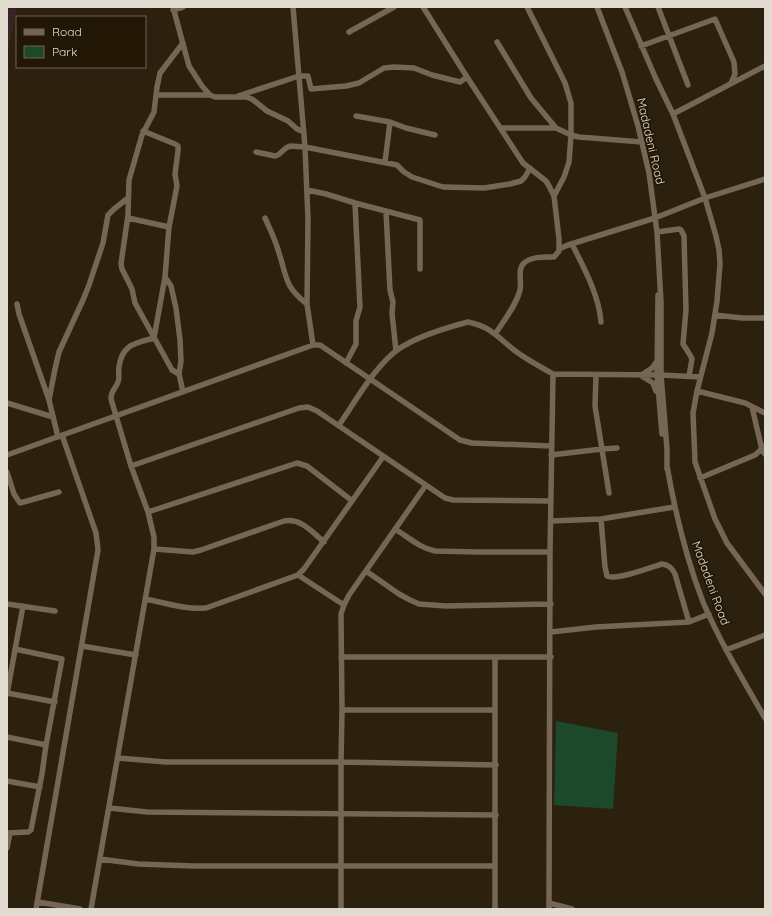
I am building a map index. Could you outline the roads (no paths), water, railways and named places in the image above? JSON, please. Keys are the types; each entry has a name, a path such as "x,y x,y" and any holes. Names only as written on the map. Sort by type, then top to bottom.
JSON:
{"street":[{"path":"183,7 173,8 189,66 192,74 210,95"},
{"path":"293,7 304,132 307,190 308,220 306,304 313,345"},
{"path":"349,32 394,7"},
{"path":"423,7 523,163 546,181 554,196 559,250 554,256 532,259 523,264 521,269 521,285 518,296 496,333"},
{"path":"526,7 569,93 572,114 569,162 564,177 554,196"},
{"name":"Madadeni Road","path":"597,7 622,72 642,142 649,174 657,232 661,302 658,397 664,450 674,507 688,559 709,614 726,650 765,718"},
{"path":"625,7 641,46 673,114 705,198 719,250 719,277 715,315 693,413 695,462 715,519 727,543 765,594"},
{"path":"658,7 688,85"},
{"path":"641,46 669,34 715,19 734,62 735,74 731,84"},
{"path":"497,42 531,98 556,128"},
{"path":"178,374 172,370 135,303 132,289 122,269 122,260 128,218 129,180 143,130 153,115 160,73 183,43"},
{"path":"673,114 765,66"},
{"path":"238,96 299,76 308,76 311,89 346,86 359,83 384,68 394,67 414,68 432,75 460,82 467,77"},
{"path":"156,95 210,95 215,97 238,96 249,98 254,100 267,111 288,121 297,129 304,132"},
{"path":"356,116 390,122 406,128 435,135"},
{"path":"385,162 390,122"},
{"path":"501,128 556,128 571,135 589,138 642,142"},
{"path":"143,130 175,144 178,148 175,174 177,186 169,227 165,278 154,338"},
{"path":"256,152 275,156 290,146 305,147 397,165 412,177 443,187 484,188 510,184 521,181 525,178 530,168"},
{"path":"559,250 572,244 655,218 705,198 765,179"},
{"path":"307,190 420,220 420,269"},
{"path":"50,400 59,352 89,285 103,243 108,215 128,198"},
{"path":"346,363 356,344 356,321 360,307 355,203"},
{"path":"386,211 390,290 393,302 392,313 396,351"},
{"path":"128,218 169,227"},
{"path":"265,218 280,254 287,281 298,297 306,304"},
{"path":"657,232 679,229 684,236 686,310 683,344 692,359 689,376"},
{"path":"572,244 586,272 595,296 600,312 601,322"},
{"path":"165,278 171,286 177,316 181,362 178,374 183,392"},
{"name":"Madadeni Road","path":"659,284 657,303 657,361 667,449 667,469"},
{"path":"17,304 18,314 50,400 53,416 98,542 82,646 36,909"},
{"path":"715,315 742,318 765,318"},
{"path":"339,426 370,378 396,351 418,339 468,322 477,324 496,333 520,355 553,374 700,377"},
{"path":"91,909 154,549 154,536 148,512 131,466 112,403 111,394 118,382 123,353 134,343 154,338"},
{"path":"7,455 313,345 320,345 460,440 472,443 551,446"},
{"path":"640,375 652,368 657,361"},
{"path":"553,374 550,552 551,657 549,906 572,909"},
{"path":"596,375 595,406 609,493"},
{"path":"640,375 653,384 658,397"},
{"path":"697,391 733,399 765,413"},
{"path":"7,403 53,416"},
{"path":"131,466 299,408 308,407 339,426 445,498 453,500 551,501"},
{"path":"700,478 764,450 752,407"},
{"path":"551,455 617,448"},
{"path":"146,599 200,609 298,575 324,542 351,500 383,457"},
{"path":"148,512 296,463 307,466 351,500"},
{"path":"7,472 14,494 20,503 60,492"},
{"path":"342,909 340,866 342,710 341,614 344,605 366,571 426,485"},
{"path":"551,521 601,519 674,507"},
{"path":"601,519 606,576 610,578 666,564 675,574 689,622"},
{"path":"154,549 193,552 284,521 292,520 300,522 324,542"},
{"path":"396,529 419,545 436,551 550,552"},
{"path":"366,571 399,594 419,604 446,606 551,604"},
{"path":"298,575 344,605"},
{"path":"7,604 55,611"},
{"path":"23,606 7,693 55,702"},
{"path":"551,632 596,627 689,622 709,614"},
{"path":"726,650 765,635"},
{"path":"82,646 136,655"},
{"path":"7,848 8,833 28,832 31,830 62,659 15,649"},
{"path":"341,657 551,657"},
{"path":"495,657 495,909"},
{"path":"342,710 494,710"},
{"path":"7,737 46,744"},
{"path":"118,758 166,762 341,762 496,765"},
{"path":"7,781 40,787"},
{"path":"109,808 147,812 496,815"},
{"path":"100,859 138,864 495,866"},
{"path":"38,902 80,909"}]}
